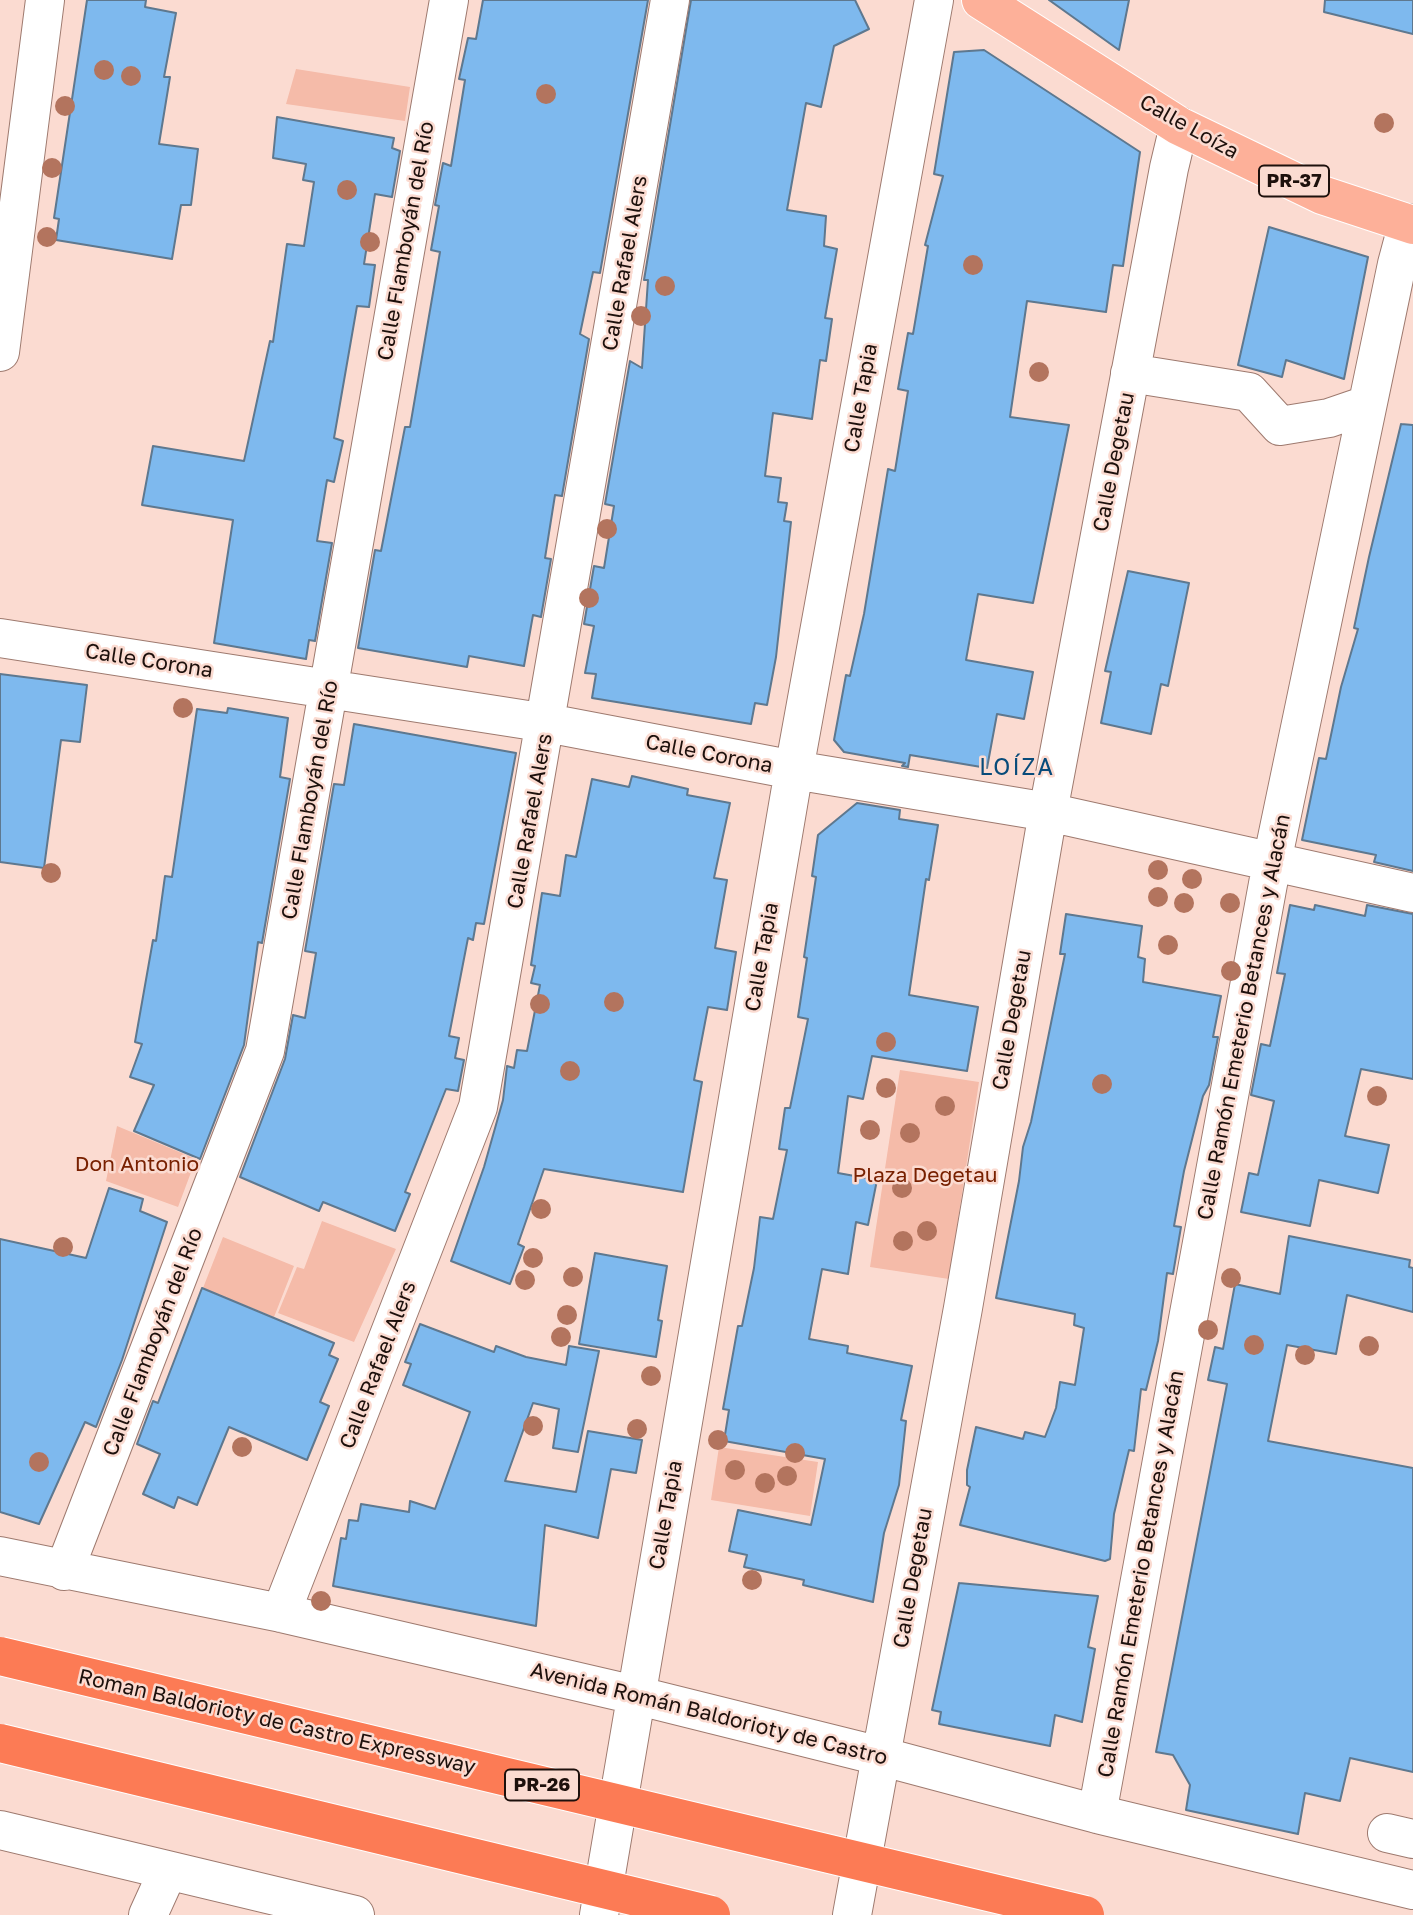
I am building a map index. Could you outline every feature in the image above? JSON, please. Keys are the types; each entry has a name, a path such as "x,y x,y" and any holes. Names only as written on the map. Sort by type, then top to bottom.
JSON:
{"highway":[{"name":"Roman Baldorioty de Castro Expressway","path":"0,1656 1085,1915"},
{"path":"0,1743 711,1915"}],"main road":[{"name":"Calle Loíza","path":"981,0 1180,126 1322,195 1411,224"}],"street":[{"path":"0,352 5,271 45,0"},
{"name":"Calle Flamboyán del Río","path":"64,1571 265,1051 449,0"},
{"name":"Calle Rafael Alers","path":"281,1613 478,1107 547,723 670,0"},
{"name":"Calle Tapia","path":"599,1915 794,770 934,0"},
{"name":"Calle Degetau","path":"852,1915 963,1308 1048,812 1168,168 1180,126"},
{"name":"Calle Ramón Emeterio Betances y Alacán","path":"1097,1814 1272,862 1367,405 1411,224"},
{"path":"1130,373 1250,392 1280,425 1329,418 1367,405"},
{"name":"Calle Corona","path":"0,638 547,723 794,770 1048,812 1413,893"},
{"name":"Avenida Román Baldorioty de Castro","path":"0,1556 281,1613 635,1695 880,1755 1097,1814 1413,1891"},
{"path":"0,1830 355,1915"},
{"path":"148,1915 168,1871"}],"green space":[{"path":"296,69 410,87 405,121 286,104"},
{"name":"Plaza Degetau","path":"900,1070 979,1082 949,1279 870,1267"},
{"name":"Don Antonio","path":"117,1126 196,1159 178,1207 106,1181"},
{"path":"322,1221 396,1249 354,1342 278,1313 297,1267 304,1269"},
{"path":"223,1237 294,1266 274,1317 203,1288"},
{"path":"719,1447 818,1462 810,1516 711,1500"}],"building":[{"path":"87,0 146,0 145,7 176,13 164,77 170,77 159,144 198,149 191,205 181,205 172,259 56,240 59,219 54,218"},
{"path":"483,0 648,0 600,273 593,272 580,334 589,339 562,496 555,495 545,558 551,559 541,617 533,615 524,666 469,656 467,667 358,648 375,550 381,551 405,427 410,427 440,252 431,250 439,206 435,205 443,163 451,166 465,80 459,79 468,38 476,39"},
{"path":"691,0 855,0 869,29 834,46 821,107 806,103 787,210 826,216 824,246 837,249 825,318 832,319 826,361 820,360 812,419 773,413 765,476 781,478 778,502 787,503 784,521 791,522 776,657 767,705 755,703 751,724 592,698 596,674 585,673 594,626 584,624 594,566 604,568 614,506 605,504 630,361 642,368 648,280 644,280"},
{"path":"1049,0 1129,0 1119,50"},
{"path":"1325,0 1413,0 1413,34 1324,12"},
{"path":"984,50 1140,152 1123,266 1113,265 1106,312 1027,301 1010,417 1069,425 1033,603 978,594 966,660 1033,672 1024,719 997,714 987,768 910,755 908,767 902,766 905,763 844,752 834,740 846,675 850,676 864,614 888,469 895,471 908,391 898,389 908,333 913,334 928,246 925,245 943,176 934,174 954,52"},
{"path":"277,117 394,138 392,148 400,151 392,197 375,194 364,264 375,265 369,307 357,306 334,438 343,441 334,482 327,480 317,541 332,543 315,641 309,640 306,659 214,643 233,520 142,505 153,446 244,461 270,341 273,342 287,244 304,246 314,182 303,180 306,164 273,158"},
{"path":"1269,227 1368,257 1344,379 1286,360 1282,377 1238,365"},
{"path":"1401,424 1413,425 1413,871 1374,862 1376,855 1302,840 1319,758 1326,759 1341,687 1358,629 1354,628"},
{"path":"1128,571 1189,583 1168,686 1161,684 1151,734 1101,723 1111,672 1105,671"},
{"path":"0,674 87,685 80,742 61,740 44,868 0,862"},
{"path":"228,708 288,718 280,777 290,779 262,943 258,942 244,1045 200,1159 134,1131 154,1085 130,1077 142,1044 135,1042 153,940 156,941 165,876 172,877 197,709 227,713"},
{"path":"354,724 516,753 484,924 476,923 473,940 468,938 449,1036 459,1038 455,1058 464,1060 458,1091 446,1089 405,1192 410,1194 395,1231 323,1202 319,1211 240,1177 285,1059 293,1015 305,1018 316,953 305,951 334,784 344,785"},
{"path":"632,776 688,789 687,795 730,803 714,878 727,880 715,948 736,952 727,1010 708,1007 694,1080 702,1082 683,1192 544,1169 518,1244 524,1247 510,1284 451,1261 484,1167 503,1100 507,1066 514,1068 517,1050 527,1051 540,985 531,983 535,966 531,965 542,893 560,896 566,855 576,857 592,779 629,787"},
{"path":"857,803 900,810 899,819 938,825 929,880 926,879 909,995 978,1007 967,1071 872,1056 863,1099 848,1096 838,1173 877,1180 868,1225 856,1222 848,1274 822,1269 809,1339 848,1346 847,1353 912,1366 901,1420 906,1421 899,1485 884,1533 873,1602 803,1585 804,1580 744,1567 747,1555 729,1551 738,1510 811,1525 825,1459 724,1441 729,1410 723,1409 738,1326 742,1326 754,1268 760,1217 773,1219 787,1150 779,1149 785,1108 790,1108 808,1019 798,1017 816,877 812,876 818,835"},
{"path":"1290,905 1314,910 1315,905 1365,916 1367,905 1413,914 1413,1079 1361,1069 1345,1136 1389,1145 1378,1193 1319,1180 1310,1226 1241,1212 1249,1173 1258,1175 1274,1101 1251,1095 1261,1044 1270,1046 1285,974 1277,973"},
{"path":"1066,914 1142,926 1138,957 1145,959 1143,982 1221,996 1213,1037 1218,1037 1209,1085 1203,1096 1184,1171 1174,1226 1181,1227 1173,1274 1167,1273 1158,1341 1146,1390 1141,1389 1134,1451 1129,1450 1114,1514 1110,1559 1105,1561 960,1525 970,1487 967,1485 967,1470 976,1427 1023,1439 1025,1432 1045,1437 1056,1408 1060,1382 1075,1385 1084,1328 1074,1325 1075,1314 996,1298 1023,1147 1031,1122 1065,954 1060,954"},
{"path":"109,1188 143,1199 140,1211 167,1222 122,1360 96,1427 85,1422 39,1524 0,1512 0,1239 86,1258"},
{"path":"1289,1236 1410,1260 1409,1267 1413,1268 1413,1312 1347,1295 1336,1354 1287,1345 1268,1441 1413,1468 1413,1772 1350,1758 1340,1801 1305,1793 1298,1834 1186,1810 1190,1785 1173,1755 1156,1752 1227,1384 1208,1380 1215,1347 1223,1349 1235,1284 1280,1294"},
{"path":"595,1253 667,1266 658,1320 662,1321 656,1357 579,1344"},
{"path":"202,1288 334,1343 329,1355 338,1359 320,1402 329,1406 307,1460 229,1427 197,1505 178,1497 174,1508 143,1494 160,1454 137,1444 153,1401 158,1403"},
{"path":"420,1324 494,1352 496,1346 526,1357 566,1365 569,1346 599,1351 578,1452 553,1448 559,1409 533,1403 505,1481 576,1492 588,1431 642,1440 636,1473 611,1469 598,1538 545,1525 536,1626 333,1586 341,1538 346,1539 349,1520 358,1521 361,1504 409,1512 410,1501 435,1509 470,1412 403,1385 411,1364 405,1362"},
{"path":"959,1583 1098,1596 1088,1647 1095,1649 1082,1722 1055,1715 1050,1746 939,1724 941,1712 932,1710"}],"district":[{"name":"LOÍZA","path":"1017,768"}]}
